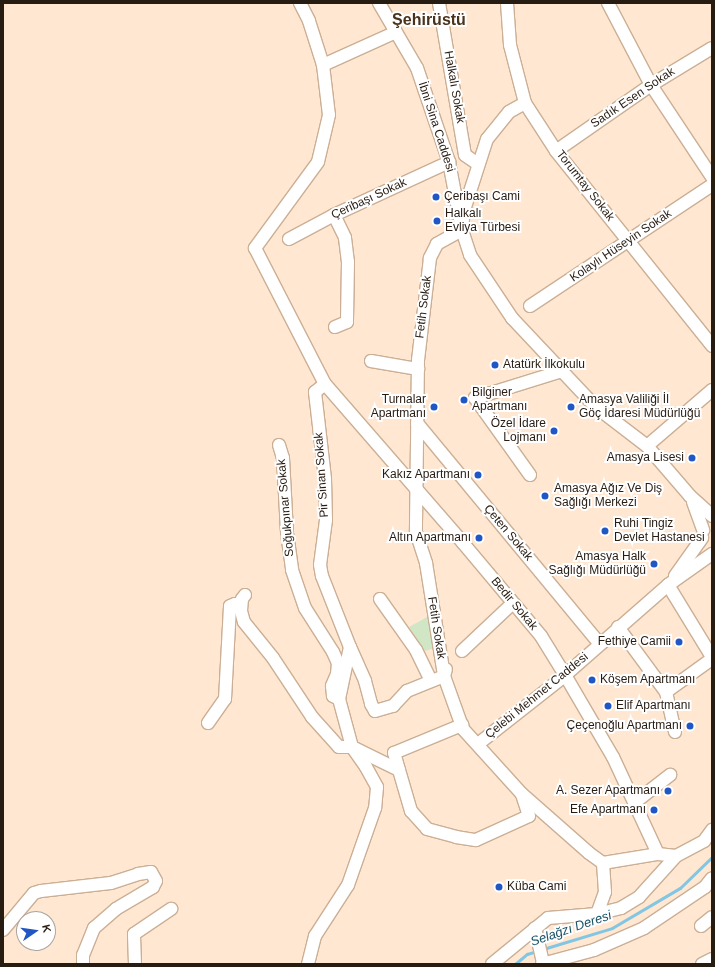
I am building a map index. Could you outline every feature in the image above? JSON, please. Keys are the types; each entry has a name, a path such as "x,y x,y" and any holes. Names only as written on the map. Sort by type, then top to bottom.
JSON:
{"street":[{"path":"300,3 310,22 323,65 329,115 318,162 255,248 325,384"},
{"name":"İbni Sina Caddesi","path":"378,3 417,68 450,162 462,230 470,255 512,318 596,407 647,446"},
{"name":"Halkalı Sokak","path":"439,3 465,155 478,164"},
{"name":"Torumtay Sokak","path":"507,3 510,45 525,103 556,151 712,346"},
{"path":"608,3 651,85 712,177"},
{"path":"323,65 396,32"},
{"name":"Sadık Esen Sokak","path":"556,151 651,85 712,48"},
{"path":"462,230 464,210 487,139 509,112 525,103"},
{"name":"Çeribaşı Sokak","path":"289,239 334,215 450,162"},
{"name":"Kolaylı Hüseyin Sokak","path":"530,306 712,185"},
{"path":"334,215 345,238 348,262 347,322 335,327"},
{"name":"Fetih Sokak","path":"462,230 437,244 430,258 418,368 416,532 426,563 444,676 462,725 478,744 522,794 589,853 603,863"},
{"path":"371,361 418,368"},
{"path":"530,474 475,398 562,371"},
{"name":"Bedir Sokak","path":"325,384 541,636 565,674 612,757 658,854"},
{"name":"Pir Sinan Sokak","path":"325,384 315,392 325,479 326,520 320,565 322,576 350,647"},
{"path":"712,390 647,446 690,496 712,516"},
{"name":"Çeten Sokak","path":"417,423 600,644"},
{"name":"Soğukpınar Sokak","path":"279,446 283,458 287,533 292,570 306,608 333,652 338,663 337,674 332,686 333,696 339,699"},
{"path":"690,496 706,530 706,546 712,549"},
{"name":"Çelebi Mehmet Caddesi","path":"668,585 706,530"},
{"name":"Çelebi Mehmet Caddesi","path":"478,744 565,674 668,585 712,554"},
{"path":"666,692 712,658 668,585"},
{"path":"380,599 416,650 431,681"},
{"path":"208,723 225,699 230,606 243,601 244,622 273,658 312,717 339,747 352,747 399,770"},
{"path":"462,651 513,603"},
{"path":"618,627 666,692 674,732"},
{"path":"350,647 365,681 371,704 375,711 392,706 407,691 444,676 448,664"},
{"path":"308,964 315,936 348,885 375,808 377,787 366,767 352,747 339,699 350,647"},
{"path":"462,725 394,753 411,811 428,829 456,837 476,840 529,816 522,794"},
{"path":"634,803 670,775"},
{"path":"492,964 548,918 597,914 621,908 639,897 676,856 704,841 712,830"},
{"path":"597,914 605,892 603,863 658,854 676,856"},
{"path":"3,930 34,893 41,890 111,883 138,874 151,872 156,881 153,887 116,909 94,928 83,955 83,964"},
{"path":"535,928 542,964 594,950 644,928 705,887 712,878"},
{"path":"135,964 134,934 171,909"},
{"path":"701,926 712,917"},
{"path":"702,964 712,959"}],"green space":[{"path":"429,616 434,648 425,651 409,627"}],"waterway":[{"name":"Selağzı Deresi","path":"543,949 612,928 680,888 712,857"},
{"name":"Selağzı Deresi","path":"515,964 527,954 537,951"}],"place":[{"name":"Çeribaşı Cami","path":"436,197"},
{"name":"Halkalı Evliya Türbesi","path":"437,221"},
{"name":"Atatürk İlkokulu","path":"495,365"},
{"name":"Bilginer Apartmanı","path":"464,400"},
{"name":"Turnalar Apartmanı","path":"434,407"},
{"name":"Amasya Valiliği İl Göç İdaresi Müdürlüğü","path":"571,407"},
{"name":"Özel İdare Lojmanı","path":"554,431"},
{"name":"Amasya Lisesi","path":"692,458"},
{"name":"Kakız Apartmanı","path":"478,475"},
{"name":"Amasya Ağız Ve Diş Sağlığı Merkezi","path":"545,496"},
{"name":"Ruhi Tingiz Devlet Hastanesi","path":"605,531"},
{"name":"Altın Apartmanı","path":"479,538"},
{"name":"Amasya Halk Sağlığı Müdürlüğü","path":"654,564"},
{"name":"Fethiye Camii","path":"679,642"},
{"name":"Köşem Apartmanı","path":"592,680"},
{"name":"Elif Apartmanı","path":"608,706"},
{"name":"Çeçenoğlu Apartmanı","path":"690,726"},
{"name":"A. Sezer Apartmanı","path":"668,791"},
{"name":"Efe Apartmanı","path":"654,810"},
{"name":"Küba Cami","path":"499,887"}],"district":[{"name":"Şehirüstü","path":"429,20"}]}
